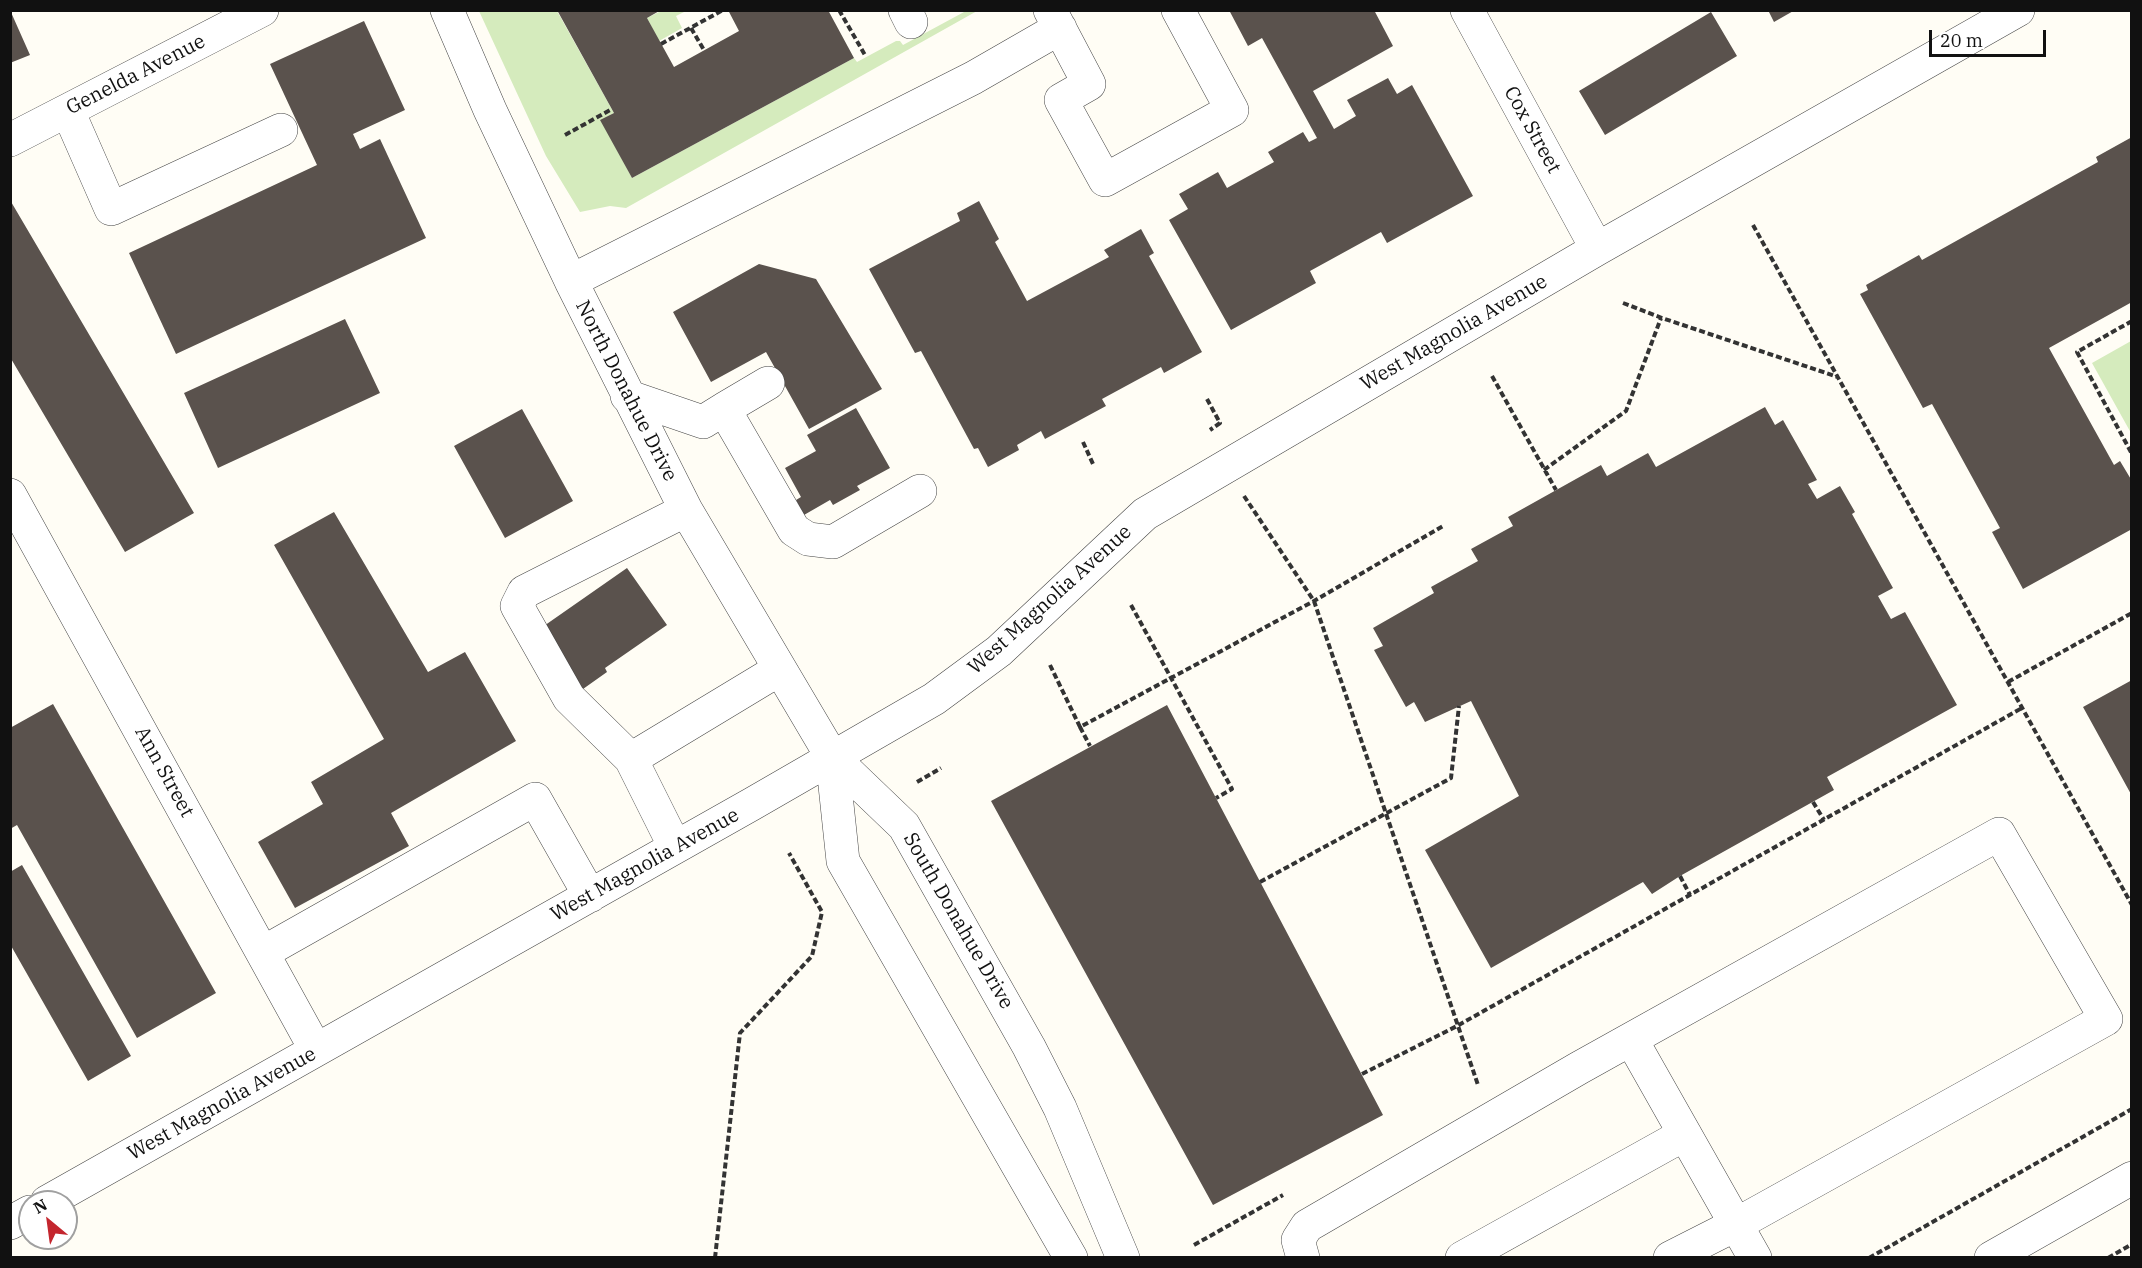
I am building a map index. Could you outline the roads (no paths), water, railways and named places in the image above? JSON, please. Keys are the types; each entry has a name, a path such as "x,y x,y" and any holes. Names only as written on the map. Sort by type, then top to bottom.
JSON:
{"street":[{"name":"Genelda Avenue","path":"10,140 262,10"},
{"name":"North Donahue Drive","path":"447,10 490,110 627,396 686,510 832,757"},
{"path":"571,281 973,78 1055,19 1089,84 1061,100 1105,180 1232,110 1178,10"},
{"name":"Cox Street","path":"1467,10 1597,249"},
{"name":"West Magnolia Avenue","path":"68,1190 934,699 999,651 1145,514 1597,249 2018,10"},
{"path":"68,111 111,209 281,130"},
{"path":"627,396 703,422 768,384"},
{"path":"724,409 794,530 808,539 834,542 920,491"},
{"name":"Ann Street","path":"10,495 316,1050"},
{"path":"675,847 631,759 569,698 517,606 524,592 686,510"},
{"path":"631,759 780,669"},
{"path":"832,757 843,861 1071,1257"},
{"name":"South Donahue Drive","path":"832,757 904,826 1029,1047 1060,1108 1124,1257"},
{"path":"264,952 535,799 590,896"},
{"path":"1303,1257 1298,1240 1306,1226 1631,1040 1999,834 2106,1019 1737,1224 1670,1257"},
{"path":"1631,1040 1755,1257"},
{"path":"1462,1257 1685,1134"},
{"path":"1991,1257 2132,1178"}]}
